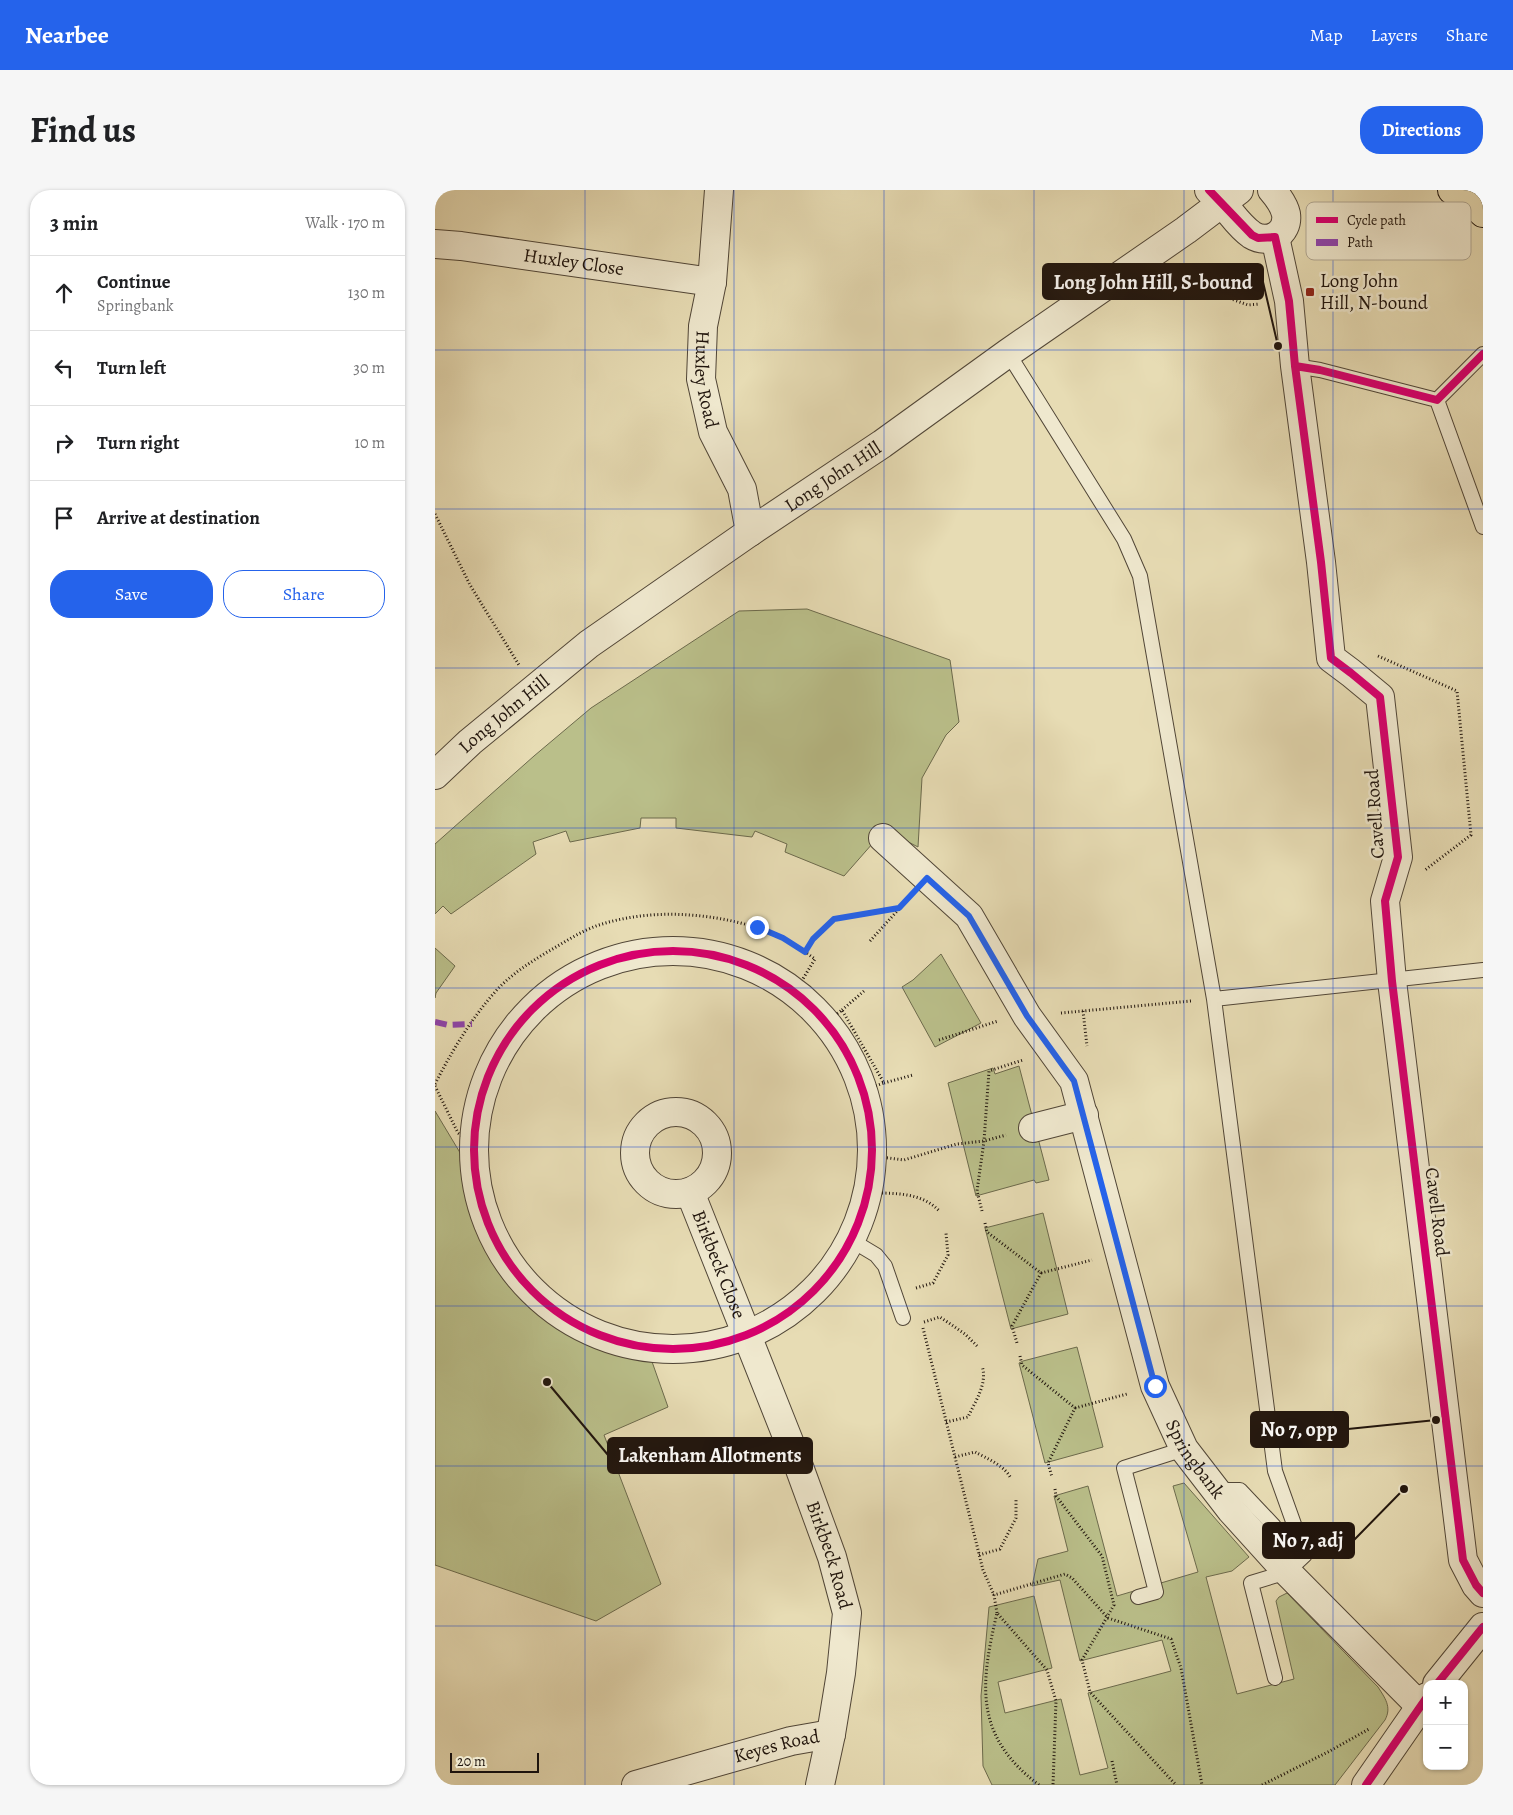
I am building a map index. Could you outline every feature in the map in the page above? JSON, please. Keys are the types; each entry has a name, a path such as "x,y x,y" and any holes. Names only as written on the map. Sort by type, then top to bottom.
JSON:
{"highway":[{"path":"1459,190 1483,213"}],"street":[{"name":"Huxley Road","path":"719,190 712,282 703,326 701,379 713,432 742,489 749,532"},
{"path":"1223,194 1252,235 1259,238 1275,237 1285,225 1286,215 1280,200 1272,190"},
{"name":"Long John Hill","path":"435,775 470,742 589,644 749,532 882,444 1008,353 1167,243 1223,194"},
{"path":"1275,237 1289,301 1295,366 1321,562 1331,658"},
{"name":"Huxley Close","path":"435,244 461,246 712,282"},
{"name":"Cavell Road","path":"1331,658 1379,698 1398,857 1385,901 1392,981 1463,1560 1476,1585 1483,1593"},
{"name":"Springbank","path":"883,838 969,916 1027,1016 1074,1081 1155,1386 1183,1449 1214,1490 1287,1572 1423,1702"},
{"path":"673,950 709,953 750,966 795,992 834,1016 847,1052 874,1086 870,1119 873,1156 868,1193 858,1226 851,1240 815,1291 779,1320 748,1336 731,1342 699,1348 665,1350 621,1343 583,1328 545,1304 512,1268 489,1228 476,1185 473,1144 479,1103 493,1063 517,1025 548,993 590,968 629,955 673,950"},
{"path":"1022,1131 1084,1115"},
{"name":"Birkbeck Close","path":"690,1192 748,1336"},
{"name":"Birkbeck Road","path":"748,1336 832,1557 847,1613 841,1673 820,1785"},
{"path":"1440,1680 1483,1627"},
{"path":"1366,1785 1423,1702"},
{"name":"Keyes Road","path":"636,1785 791,1741 831,1734"}],"lane":[{"path":"1008,353 1124,538 1139,576 1214,999 1275,1471 1305,1555 1287,1572 1251,1583 1275,1678"},
{"path":"1437,400 1483,354"},
{"path":"1295,366 1320,370 1437,400"},
{"path":"1437,400 1483,527"},
{"path":"1214,999 1483,970"},
{"path":"851,1240 876,1255 885,1266 903,1318"},
{"path":"1138,1597 1156,1592 1124,1468 1183,1449"}],"path":[{"path":"1167,243 1198,287 1248,304 1289,301"},
{"path":"435,514 470,585 500,632 516,662"},
{"path":"1331,658 1373,653 1457,691 1471,835 1408,883 1390,886"},
{"path":"870,942 927,878"},
{"path":"805,952 813,939 834,919 899,908"},
{"path":"473,1144 458,1133 435,1085 455,1045 495,992 523,966 598,925 633,916 679,914 723,919 757,927 783,938 815,959 795,992"},
{"path":"864,991 834,1016 874,1086 913,1075"},
{"path":"1072,1012 1214,999"},
{"path":"1083,1011 1087,1048"},
{"path":"939,1040 1001,1020"},
{"path":"982,1211 977,1191 984,1141 989,1071 1027,1059"},
{"path":"873,1156 904,1160 968,1142 984,1141 1022,1131"},
{"path":"868,1193 905,1194 933,1203 940,1212"},
{"path":"985,1223 987,1232 1041,1273"},
{"path":"895,1295 933,1283 948,1255 946,1233"},
{"path":"1017,1343 1013,1326 1041,1273 1078,1264"},
{"path":"921,1317 979,1555 983,1570 994,1595 997,1613 988,1649 985,1681 986,1708 994,1734 1012,1761 1039,1785"},
{"path":"922,1322 940,1317 965,1334 977,1346"},
{"path":"1020,1356 1022,1364 1075,1408"},
{"path":"946,1422 968,1417 983,1384 984,1370 982,1366"},
{"path":"1052,1477 1048,1462 1075,1408 1113,1397"},
{"path":"955,1457 975,1452 1003,1469 1011,1479"},
{"path":"1055,1489 1056,1496 1102,1556 1115,1605 1082,1660 1091,1692 1176,1785"},
{"path":"979,1555 1000,1549 1016,1518 1017,1500"},
{"path":"994,1595 1065,1574 1072,1578 1108,1618 1171,1639 1181,1668 1202,1785"},
{"path":"997,1613 1047,1670 1056,1700 1053,1785"},
{"path":"1262,1785 1328,1752 1375,1725"},
{"path":"1112,1762 1117,1785"}],"green space":[{"path":"807,609 950,660 959,722 946,735 922,778 918,847 887,831 880,835 844,876 785,852 787,844 755,831 752,837 676,828 676,818 641,818 640,828 570,842 566,831 533,842 536,854 451,914 443,906 435,914 435,844 591,708 739,611"},
{"path":"435,948 455,966 436,993 435,998"},
{"path":"941,954 981,1023 935,1047 902,987 913,980"},
{"path":"1019,1066 1049,1180 1036,1183 1034,1180 976,1196 948,1083 993,1068 995,1074"},
{"path":"435,1111 462,1156 469,1197 484,1243 514,1290 557,1329 614,1352 650,1356 668,1407 604,1435 661,1584 596,1621 435,1565"},
{"path":"1043,1213 1068,1314 1011,1329 985,1228"},
{"path":"1077,1347 1103,1447 1045,1463 1019,1363"},
{"path":"1184,1483 1249,1557 1232,1571 1206,1577 1237,1694 1294,1679 1276,1601 1287,1593 1378,1687 1388,1707 1385,1720 1335,1785 992,1785 983,1766 981,1696 989,1607 1034,1596 1052,1668 998,1682 1005,1713 1061,1699 1080,1775 1108,1768 1088,1693 1171,1671 1162,1640 1080,1661 1060,1580 1032,1586 1038,1559 1068,1551 1054,1496 1088,1486 1117,1596 1198,1572 1173,1486"}],"marked path":[{"path":"435,1022 448,1025 472,1024"}],"cycle path":[{"path":"1209,190 1252,235 1258,238 1275,237 1289,301 1295,366 1321,562 1331,658 1380,697 1398,857 1385,901 1392,981 1463,1560 1476,1585 1483,1593"},
{"path":"1295,366 1320,370 1437,400 1483,354"},
{"path":"673,951 712,955 731,959 749,966 784,984 814,1009 839,1039 857,1074 864,1092 868,1111 872,1150 868,1189 864,1208 857,1226 839,1261 814,1291 784,1316 749,1334 731,1341 712,1345 673,1349 634,1345 615,1341 597,1334 562,1316 532,1291 507,1261 489,1226 482,1208 478,1189 474,1150 478,1111 482,1092 489,1074 507,1039 532,1009 562,984 597,966 615,959 634,955 673,951"},
{"path":"1440,1680 1483,1627"},
{"path":"1366,1785 1423,1703"}],"place":[{"name":"Long John Hill, N-bound","path":"1310,292"},
{"name":"Long John Hill, S-bound","path":"1278,346"},
{"name":"Lakenham Allotments","path":"547,1382"},
{"name":"No 7, opp","path":"1436,1420"},
{"name":"No 7, adj","path":"1404,1489"}],"route":[{"path":"757,927 783,938 805,952 813,939 834,919 899,908 927,878 969,916 1027,1016 1074,1081 1155,1386"}]}
